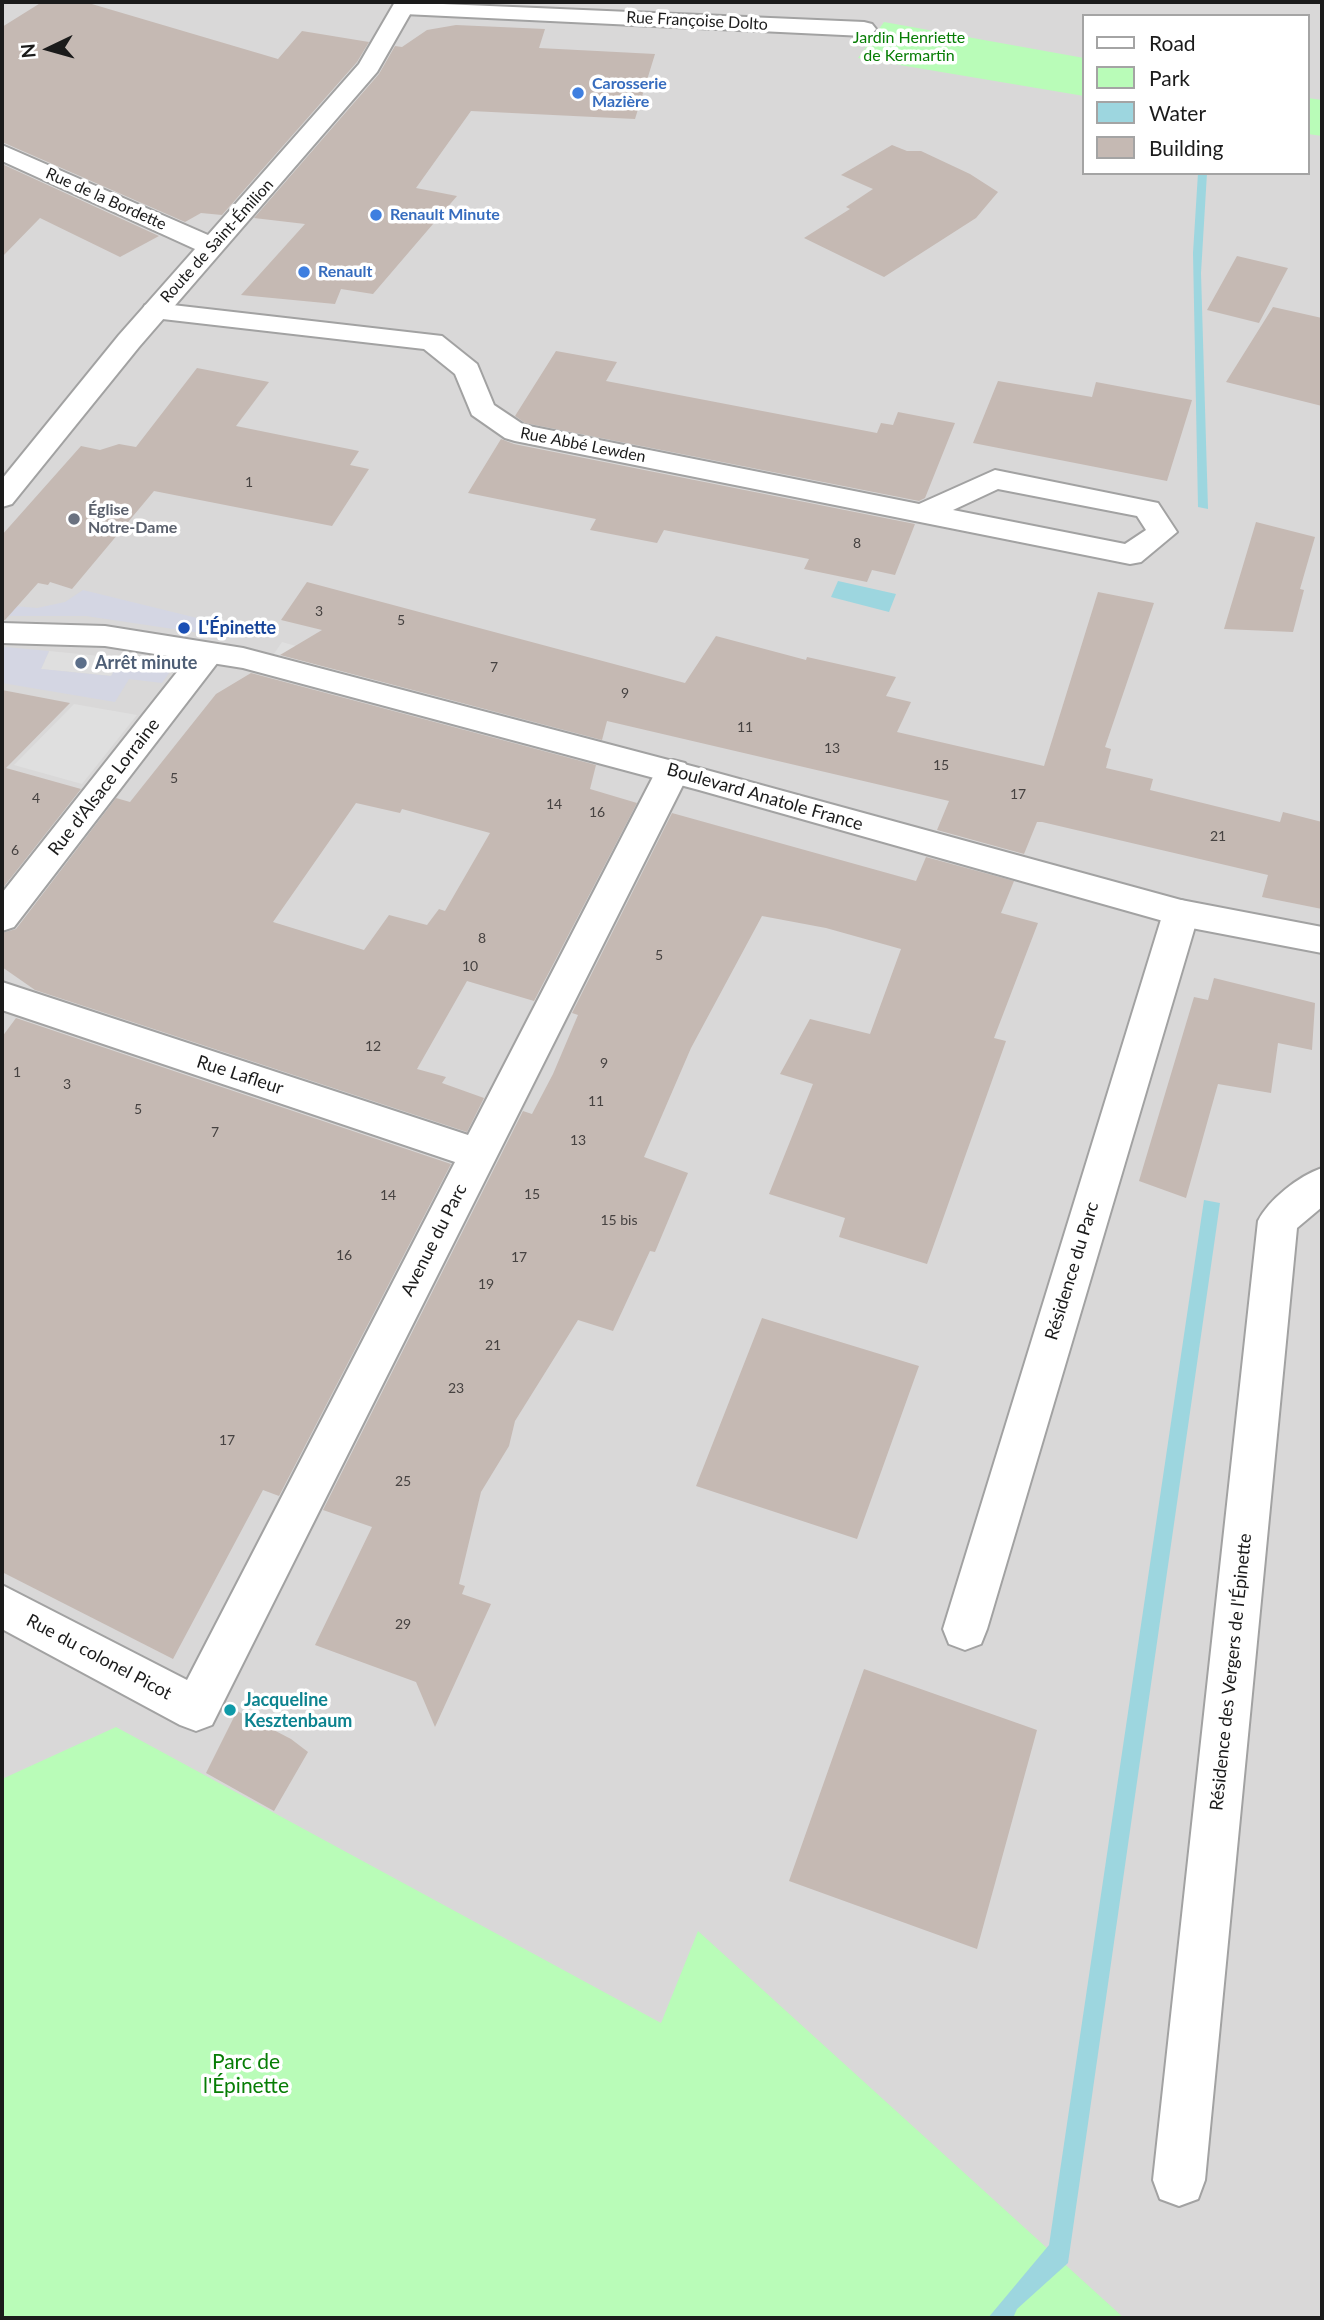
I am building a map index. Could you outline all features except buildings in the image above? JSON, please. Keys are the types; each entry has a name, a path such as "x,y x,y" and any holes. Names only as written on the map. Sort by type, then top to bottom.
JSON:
{"street":[{"name":"Rue Françoise Dolto","path":"405,4 864,29"},
{"name":"Route de Saint-Émilion","path":"2,498 11,482 210,246 238,218 369,67 405,4"},
{"name":"Rue de la Bordette","path":"2,152 210,246"},
{"name":"Rue Abbé Lewden","path":"155,311 432,342 467,370 482,409 514,432 1130,555 1162,532 1148,509 995,479 925,512"},
{"name":"Boulevard Anatole France","path":"2,633 105,636 208,655 243,658 673,771 1181,913 1322,940"},
{"name":"Rue d'Alsace Lorraine","path":"2,918 208,655"},
{"name":"Avenue du Parc","path":"196,1709 673,771"},
{"name":"Résidence du Parc","path":"965,1629 1181,913"},
{"name":"Rue Lafleur","path":"2,996 478,1154"},
{"name":"Résidence des Vergers de l'Épinette","path":"1179,2180 1278,1221 1322,1184"},
{"name":"Rue du colonel Picot","path":"2,1606 196,1709"}],"shaded area":[{"path":"2,2 1322,2 1322,2318 2,2318"},
{"path":"83,590 242,629 234,638 86,616 2,616 2,605 37,608 65,602"},
{"path":"282,642 495,703 485,717 422,699 426,694 397,686 393,692 271,658"},
{"path":"5,647 49,651 41,669 111,676 121,658 176,663 162,683 129,679 115,702 2,683 2,652"},
{"name":"Arrêt minute","path":"49,651 121,658 112,676 41,669"},
{"path":"74,704 137,715 82,784 14,765"}],"green space":[{"name":"Jardin Henriette de Kermartin","path":"884,22 1082,58 1082,96 858,58"},
{"path":"1310,98 1322,100 1322,136 1310,134"},
{"name":"Parc de l'Épinette","path":"116,1727 661,2023 698,1931 1124,2318 2,2318 2,1779"}],"water":[{"path":"1198,175 1207,175 1201,273 1208,509 1198,507 1193,253"},
{"path":"838,581 896,594 889,612 831,597"},
{"path":"1204,1200 1220,1203 1068,2263 1017,2309 1013,2318 988,2318 1049,2245"}],"place":[{"name":"Carosserie Mazière","path":"578,93"},
{"name":"Renault Minute","path":"376,215"},
{"name":"Renault","path":"304,272"},
{"name":"Église Notre-Dame","path":"74,519"},
{"name":"L'Épinette","path":"184,628"},
{"name":"Arrêt minute","path":"81,663"},
{"name":"Jacqueline Kesztenbaum","path":"230,1710"}]}
